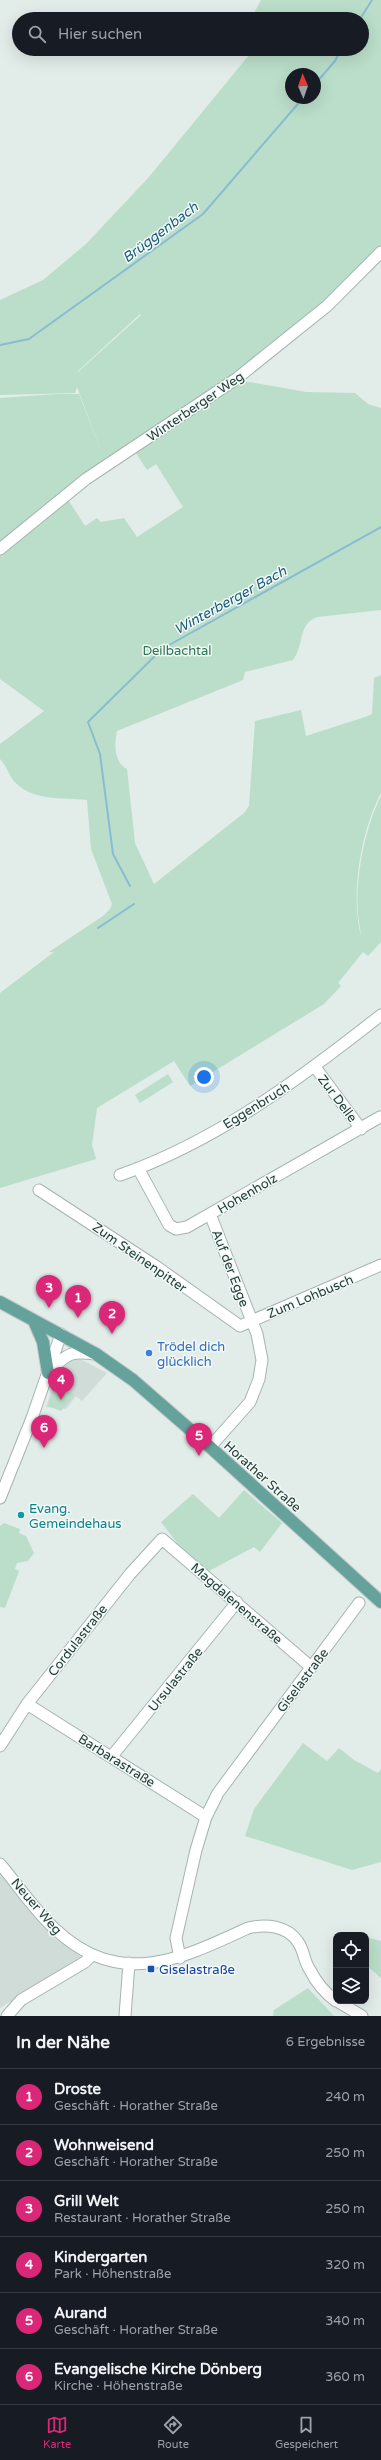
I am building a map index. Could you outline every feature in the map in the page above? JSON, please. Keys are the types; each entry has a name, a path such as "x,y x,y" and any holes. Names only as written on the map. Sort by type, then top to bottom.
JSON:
{"main road":[{"name":"Horather Straße","path":"0,1302 96,1354 133,1380 210,1447 381,1602"},
{"path":"34,1320 43,1342 48,1373"}],"street":[{"name":"Winterberger Weg","path":"0,549 86,479 236,379 327,306 381,252"},
{"name":"Eggenbruch","path":"120,1174 138,1168 232,1120 315,1067 381,1015"},
{"name":"Zur Delle","path":"315,1067 361,1128"},
{"name":"Hohenholz","path":"138,1168 169,1225 176,1229 187,1227 380,1117"},
{"name":"Zum Steinenpitter","path":"39,1190 144,1259 240,1326"},
{"name":"Auf der Egge","path":"210,1214 261,1346 262,1360 255,1393 238,1417 210,1447"},
{"name":"Zum Lohbusch","path":"240,1326 381,1265"},
{"path":"0,1498 16,1461 61,1334"},
{"path":"48,1373 62,1358 75,1352 96,1354"},
{"name":"Magdalenenstraße","path":"162,1539 311,1667"},
{"name":"Cordulastraße","path":"0,1746 27,1704 130,1574 162,1539"},
{"name":"Ursulastraße","path":"112,1756 237,1602"},
{"name":"Giselastraße","path":"180,1958 176,1938 206,1817 218,1793 248,1750 359,1603"},
{"name":"Barbarastraße","path":"27,1704 112,1756 206,1817"},
{"name":"Neuer Weg","path":"0,1864 53,1928 69,1942 95,1956 130,1963 161,1963 180,1958 248,1928 259,1925 276,1926 291,1934 298,1941 309,1969 321,1986 333,1998"},
{"path":"8,2016 21,2000 95,1956"},
{"path":"125,2016 130,1963"},
{"name":"Neuer Weg","path":"341,2004 362,2016"}],"shaded area":[{"path":"72,1360 82,1360 107,1373 82,1401 76,1396 66,1409 46,1407 57,1373 63,1365"},
{"path":"0,1875 55,1939 83,1958 0,2008"}],"green space":[{"path":"261,0 381,0 381,249 326,304 231,378 105,461 77,387 75,393 0,395 0,300 43,280 86,244 149,177 248,56 369,56 369,12 255,12","holes":["140,314 141,315 78,372"]},
{"name":"Deilbachtal","path":"238,380 306,392 355,393 368,404 381,408 381,610 317,617 311,620 306,625 297,654 293,660 245,672 243,680 117,731 115,747 117,758 127,769 135,843 154,884 244,813 249,806 255,721 301,710 306,736 365,717 372,714 374,678 381,675 381,793 368,825 363,844 359,863 357,900 362,854 370,823 381,796 381,942 368,956 363,952 338,983 341,986 324,1004 190,1086 174,1061 97,1108 92,1145 96,1159 0,1188 0,993 54,952 49,952 103,916 110,909 112,904 91,849 87,800 48,797 29,792 20,787 13,780 0,759 0,744 44,711 0,679 0,553 67,498 85,526 97,518 101,522 124,518 137,537 183,507 156,464 147,470 134,450","holes":["357,900 361,936 358,914"]},
{"path":"79,394 105,461 0,545 0,398"},
{"path":"168,1074 173,1082 140,1103 135,1095"},
{"path":"56,1385 75,1395 61,1411 48,1406"},
{"path":"244,1490 282,1523 260,1552 254,1547 209,1571 178,1544 161,1522 193,1494 219,1518"},
{"path":"4,1523 20,1529 19,1533 26,1536 34,1553 28,1561 17,1563 15,1569 19,1571 5,1608 0,1607 0,1526"},
{"path":"303,1743 327,1761 339,1748 354,1760 378,1773 381,1769 381,1862 352,1870 245,1836 254,1809"},
{"path":"369,1938 381,1941 381,1978 369,1968"},
{"path":"308,1988 334,2016 273,2016 274,2010"}],"waterway":[{"name":"Brüggenbach","path":"364,12 372,0"},
{"name":"Brüggenbach","path":"321,77 338,56"},
{"name":"Brüggenbach","path":"0,345 29,339 203,214 298,104"},
{"name":"Winterberger Bach","path":"130,886 113,854 100,754 88,722 162,649 381,527"},
{"name":"Winterberger Bach","path":"98,928 134,904"}],"place":[{"name":"Grill Welt","path":"49,1308"},
{"name":"Droste","path":"78,1318"},
{"name":"Wohnweisend","path":"112,1334"},
{"name":"Trödel dich glücklich","path":"149,1353"},
{"name":"Kindergarten","path":"61,1400"},
{"name":"Evangelische Kirche Dönberg","path":"44,1448"},
{"name":"Aurand","path":"199,1456"},
{"name":"Evang. Gemeindehaus","path":"21,1515"},
{"name":"Giselastraße","path":"151,1969"}]}
